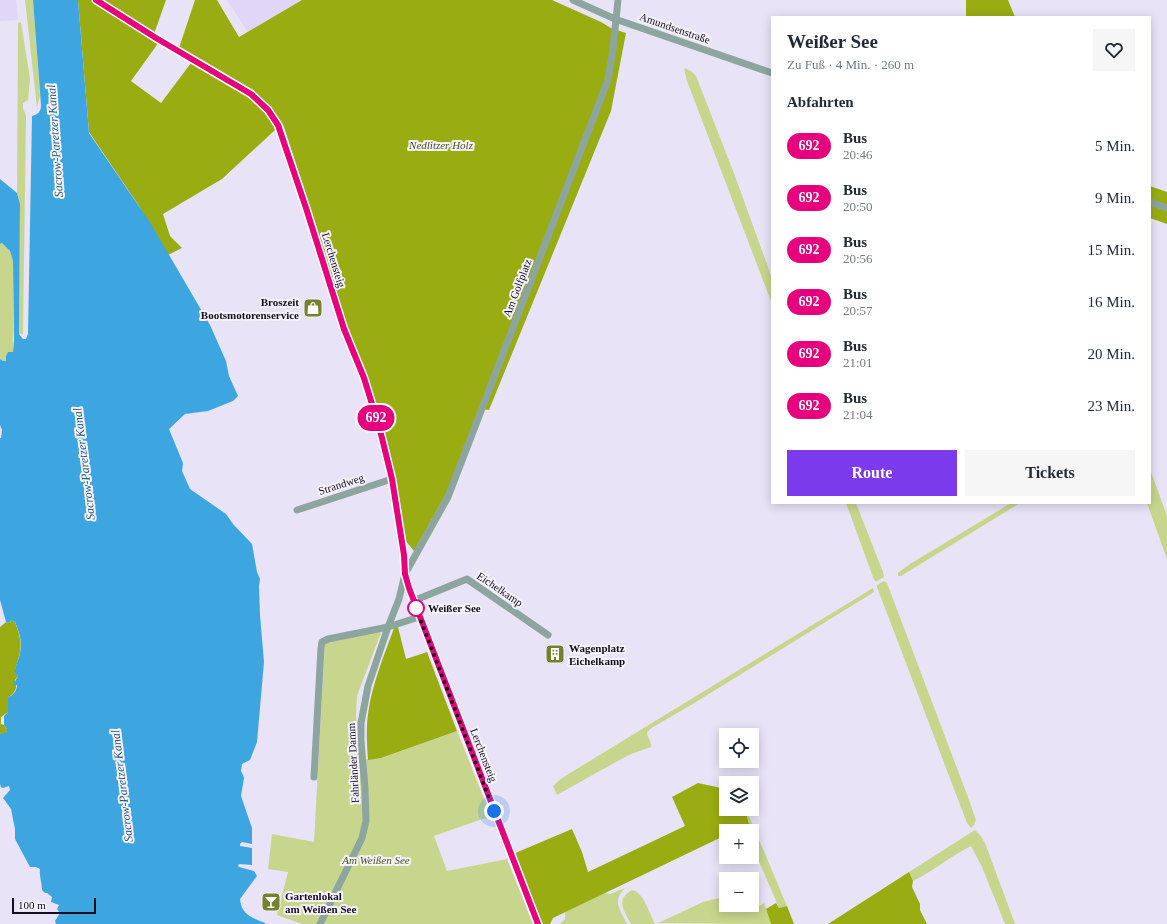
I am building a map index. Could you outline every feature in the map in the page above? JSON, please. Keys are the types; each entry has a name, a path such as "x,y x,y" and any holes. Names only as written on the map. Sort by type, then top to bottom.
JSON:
{"street":[{"name":"Lerchensteig","path":"96,0 156,38 251,94 268,110 278,125 344,329 364,378 380,430 392,479 404,555 405,574 413,601 538,924"},
{"name":"Amundsenstraße","path":"573,0 615,19 771,73"},
{"name":"Am Golfplatz","path":"405,574 448,497 608,80 618,0"},
{"path":"1151,202 1167,208"},
{"name":"Strandweg","path":"297,510 392,479"},
{"name":"Fahrländer Damm","path":"320,924 362,838 366,821 361,723 368,686 399,599 405,574"},
{"name":"Eichelkamp","path":"413,601 466,580 548,635"},
{"path":"314,777 322,642 328,639 388,627 419,617"}],"shaded area":[{"path":"0,0 16,0 18,20 0,21"},
{"path":"227,0 302,0 248,32"}],"green space":[{"path":"25,0 33,0 40,95 37,108"},
{"name":"Nedlitzer Holz","path":"78,0 166,0 154,34 159,42 131,81 161,103 191,63 178,51 195,0 217,0 239,37 302,0 552,0 611,28 626,33 611,111 489,410 480,409 450,487 414,551 405,540 389,452 372,391 341,314 310,207 283,124 222,179 163,214 170,236 182,248 168,255 137,203 89,132"},
{"path":"966,0 1008,0 1015,16 966,16"},
{"path":"21,22 30,79 28,100 23,103 26,116 23,334 19,334 20,204 17,193 18,23"},
{"path":"684,68 691,71 696,76 735,176 771,275 771,301 687,81"},
{"path":"1151,186 1167,192 1167,224 1151,218"},
{"path":"2,243 10,251 13,261 13,353 9,352 7,354 6,361 0,359 0,244"},
{"path":"1151,472 1167,516 1167,559 1147,504 1151,504"},
{"path":"846,504 856,504 883,572 884,577 877,581 875,581"},
{"path":"1009,504 1018,504 901,576 898,576 898,573 910,564"},
{"path":"884,581 887,583 969,800 976,820 971,828 967,823 877,587 877,585"},
{"path":"873,588 874,592 653,727 647,732 651,747 631,754 557,795 553,786 562,778"},
{"path":"11,620 15,622 21,646 15,670 18,676 15,680 15,690 8,698 8,712 1,717 1,724 7,729 7,733 0,734 0,627 6,622 10,623"},
{"path":"398,627 406,659 427,652 457,731 381,758 368,760 367,725 372,692 394,628"},
{"name":"Am Weißen See","path":"382,630 357,696 356,716 360,760 381,758 457,731 491,816 434,836 447,871 507,859 533,924 302,924 277,915 288,872 268,869 272,834 314,842 325,642"},
{"path":"698,783 719,788 719,816 747,816 749,824 719,824 719,838 553,918 550,924 543,924 513,854 572,829 582,852 588,872 685,826 672,797"},
{"path":"748,816 749,816 752,824 747,824 749,823"},
{"path":"975,830 985,843 1015,924 1005,924 982,867 971,846 913,881 909,872"},
{"path":"759,840 787,906 779,908 759,861"},
{"path":"909,872 913,881 912,887 920,904 920,910 927,924 828,924"},
{"path":"625,888 619,897 618,905 627,924 560,924 565,919 565,912 604,893 610,894"},
{"path":"632,890 640,894 655,924 631,924 622,906 622,901"},
{"path":"719,898 719,912 759,912 759,906 764,903 771,924 658,923 703,902"},
{"path":"776,903 779,908 787,906 794,924 771,924 766,909"}],"water":[{"name":"Sacrow-Paretzer Kanal","path":"33,0 78,0 89,133 151,224 210,325 226,361 229,376 238,396 233,401 208,411 185,414 169,429 183,463 182,471 190,489 226,514 233,524 252,544 257,572 260,579 260,615 264,662 257,742 250,760 242,764 241,771 244,778 241,796 252,828 252,844 242,842 240,846 252,848 252,865 239,864 238,866 254,871 257,876 240,899 242,908 248,915 265,924 56,924 55,921 60,913 57,909 59,905 51,902 52,897 42,890 40,869 30,867 15,839 15,829 11,809 3,798 10,790 9,786 3,788 0,784 0,734 7,732 4,725 4,716 8,712 8,698 14,693 17,687 17,685 13,685 18,676 15,674 15,671 21,649 21,641 15,622 11,620 10,623 6,622 0,600 0,438 2,430 0,425 0,359 6,361 8,352 13,352 14,341 13,261 10,251 2,243 0,244 0,179 17,193 20,204 19,334 23,339 26,339 28,334 32,116 39,112 41,105"}],"bus line":[{"name":"692","path":"96,0 156,38 251,94 268,110 278,125 344,329 364,378 380,430 392,479 404,555 405,574 409,588 538,924"}],"place":[{"name":"Broszeit Bootsmotorenservice","path":"313,308"},
{"name":"Weißer See","path":"416,608"},
{"name":"Wagenplatz Eichelkamp","path":"555,654"},
{"name":"Gartenlokal am Weißen See","path":"271,902"}],"route":[{"path":"416,608 494,811"}]}
